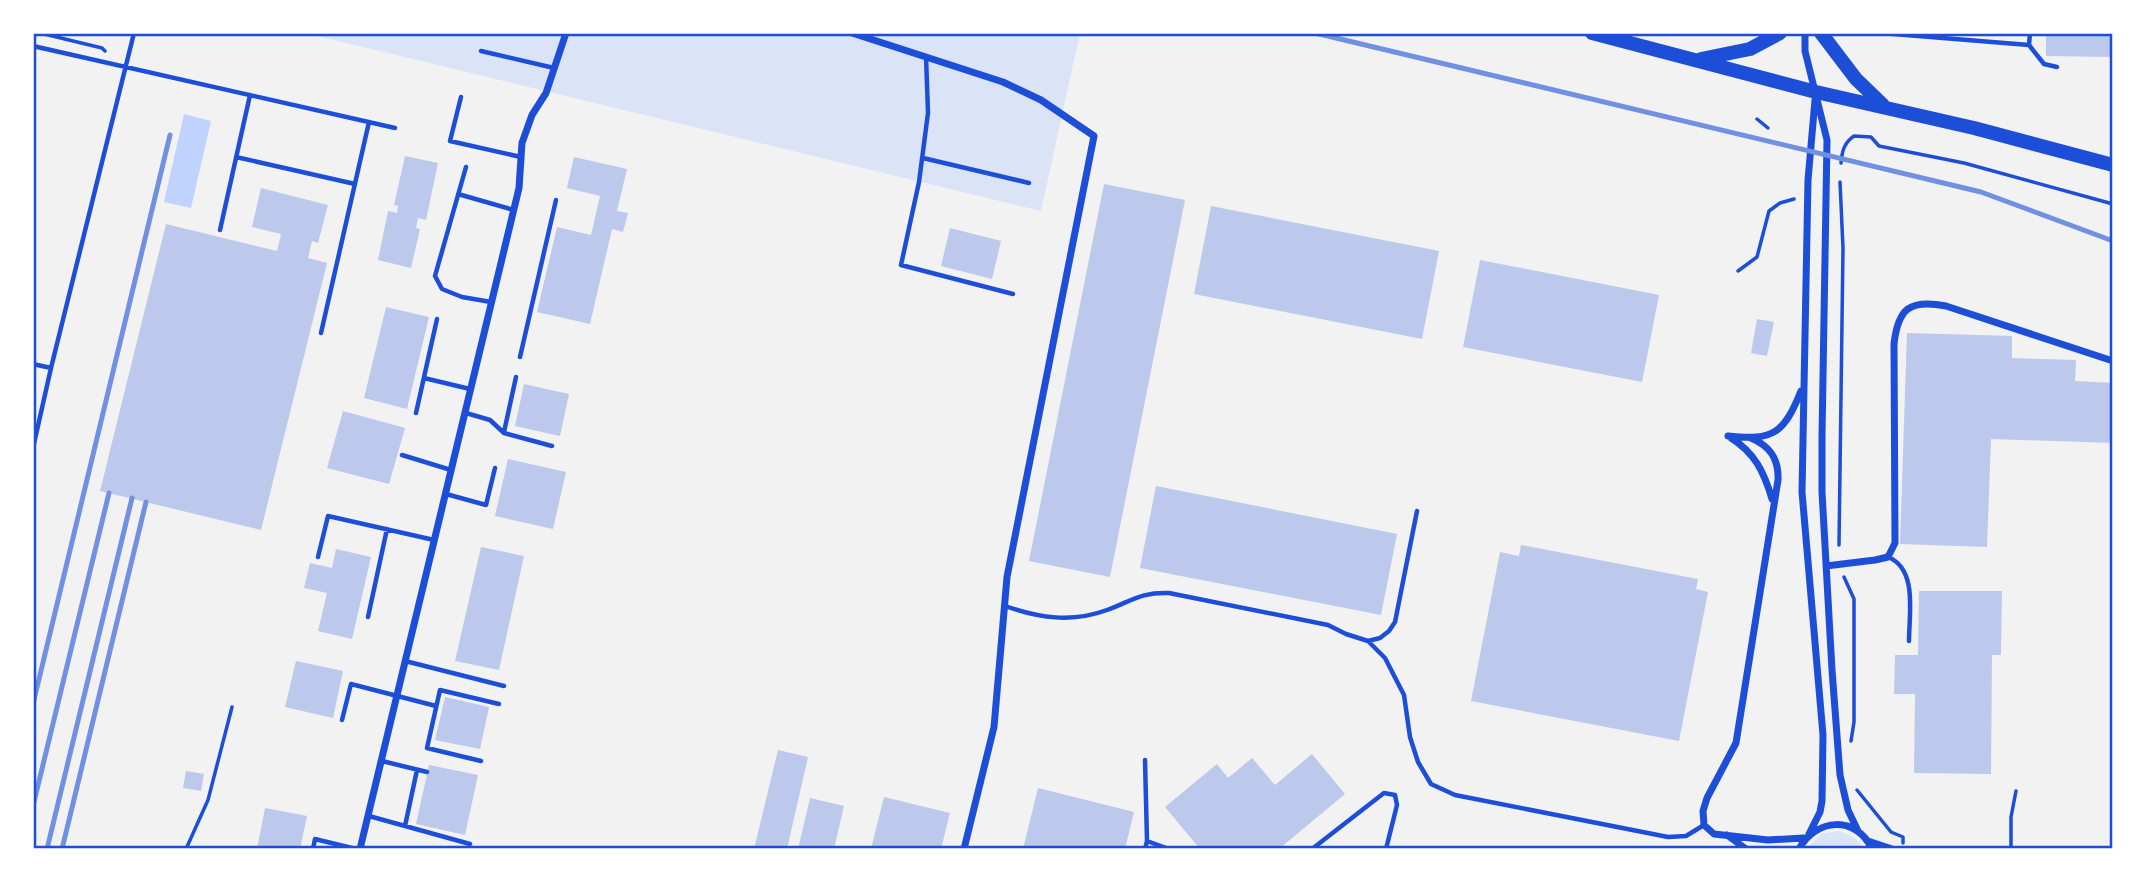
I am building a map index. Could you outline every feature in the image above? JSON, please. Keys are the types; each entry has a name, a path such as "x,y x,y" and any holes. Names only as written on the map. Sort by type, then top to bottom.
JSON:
{"main road":[{"path":"1592,33 1612,36 1816,92 1884,106 2113,165"},
{"path":"1696,60 1750,49 1780,33"},
{"path":"1821,33 1856,79 1884,106"}],"street":[{"path":"358,849 514,210 519,188 522,143 532,115 546,93 566,33"},
{"path":"852,33 1003,82 1041,100 1094,135 1007,577 994,727 964,849"},
{"path":"1805,33 1805,51 1827,140 1828,155 1822,436 1826,566 1840,775 1848,810 1858,831 1870,845 1892,849"},
{"path":"1799,849 1820,812 1822,801 1823,735 1802,492 1808,180 1816,92"},
{"path":"1826,566 1888,556 1895,543 1894,344 1897,325 1909,307 1925,304 1946,306 2113,361"},
{"path":"1773,501 1761,467 1743,446 1728,436 1751,438 1768,435 1784,425 1803,387"},
{"path":"1751,438 1768,448 1776,461 1778,480 1736,743 1707,797 1703,811 1704,825 1714,834 1768,840 1807,836 1820,827 1833,824 1858,831"},
{"path":"1727,835 1746,849"}],"lane":[{"path":"33,448 134,33"},
{"path":"1881,33 2029,45"},
{"path":"2030,33 2029,45 2044,64 2057,67"},
{"path":"33,46 395,128"},
{"path":"481,51 555,68"},
{"path":"926,55 928,113 923,158 901,265 1013,294"},
{"path":"220,230 250,95"},
{"path":"461,97 450,141 521,157"},
{"path":"321,333 369,122"},
{"path":"236,157 355,184"},
{"path":"923,158 1029,183"},
{"path":"466,167 435,276 442,289 462,297 491,302"},
{"path":"458,194 514,210"},
{"path":"520,357 556,200"},
{"path":"416,413 437,319"},
{"path":"33,363 51,368"},
{"path":"504,433 516,377"},
{"path":"424,378 470,389"},
{"path":"465,412 490,420 504,433 552,446"},
{"path":"402,455 451,470"},
{"path":"445,494 485,505 495,468"},
{"path":"1368,641 1380,638 1395,622 1417,511"},
{"path":"318,557 328,516 434,540"},
{"path":"368,617 387,529"},
{"path":"1888,556 1896,560 1907,574 1909,641"},
{"path":"1004,606 1029,615 1059,619 1083,617 1107,610 1149,592 1169,593 1328,625 1368,641 1385,657 1404,695 1410,737 1418,762 1431,784 1455,795 1668,838 1686,836 1704,825"},
{"path":"405,661 504,686"},
{"path":"342,720 351,684 436,706"},
{"path":"481,761 427,748 440,690 499,704"},
{"path":"381,760 427,772"},
{"path":"1145,760 1145,849"},
{"path":"405,826 417,770"},
{"path":"1312,849 1384,793 1395,795 1397,805 1386,849"},
{"path":"368,815 470,844"},
{"path":"313,849 315,839 358,849"},
{"path":"1147,841 1169,849"}],"path":[{"path":"1757,120 1768,128"},
{"path":"1841,167 1847,141 1854,136 1871,137 1879,146 1965,163 2113,204"},
{"path":"1840,174 1843,248 1839,546 1846,583 1854,599 1854,722 1850,747"},
{"path":"1738,271 1757,257 1769,211 1780,203 1794,199"},
{"path":"186,849 208,800 232,706"},
{"path":"1854,780 1866,803 1891,832 1903,837"},
{"path":"2011,846 2011,817 2016,791"}],"shaded area":[{"path":"305,33 1080,33 1041,211"},
{"path":"1839,831 1855,838 1864,849 1806,849 1821,834"}],"water":[{"path":"184,114 211,121 191,208 164,202"}],"building":[{"path":"2046,33 2113,33 2113,57 2046,56"},
{"path":"405,156 438,163 426,220 418,218 416,228 420,229 411,268 378,260 388,211 397,213 398,206 394,205"},
{"path":"574,157 627,169 617,211 628,213 623,232 612,229 590,324 537,312 557,227 591,235 600,196 567,188"},
{"path":"1104,184 1185,200 1110,577 1029,561"},
{"path":"261,188 328,205 318,243 312,241 308,258 327,263 261,530 100,491 166,224 277,251 281,234 252,227"},
{"path":"1211,206 1439,251 1422,339 1194,294"},
{"path":"950,228 1001,241 992,279 941,266"},
{"path":"1480,260 1659,295 1642,382 1463,347"},
{"path":"386,307 429,317 407,409 364,398"},
{"path":"1757,319 1774,322 1767,356 1751,353"},
{"path":"1907,333 2012,336 2012,358 2076,360 2075,381 2113,383 2113,443 1991,439 1987,547 1900,544"},
{"path":"524,384 569,394 560,436 515,426"},
{"path":"343,411 405,428 389,484 327,468"},
{"path":"508,459 566,472 553,529 495,516"},
{"path":"1156,486 1397,534 1381,615 1140,568"},
{"path":"1521,545 1698,579 1696,589 1708,592 1679,741 1471,701 1500,552 1519,556"},
{"path":"481,547 524,556 499,670 455,661"},
{"path":"336,549 371,557 352,639 318,631 327,593 304,588 310,563 332,568"},
{"path":"1919,591 2002,591 2001,655 1992,655 1991,774 1914,773 1915,694 1894,694 1895,655 1918,655"},
{"path":"296,661 343,671 333,718 285,707"},
{"path":"445,697 489,707 480,749 435,740"},
{"path":"778,750 808,757 787,849 754,849"},
{"path":"1312,754 1345,794 1279,849 1200,849 1165,807 1217,764 1228,778 1252,758 1275,785"},
{"path":"429,765 478,775 465,835 416,824"},
{"path":"186,771 204,774 201,791 183,788"},
{"path":"1038,788 1134,812 1125,849 1023,849"},
{"path":"884,797 950,813 941,849 871,849"},
{"path":"810,798 844,806 834,849 798,849"},
{"path":"265,808 307,816 300,849 257,849"}],"railway":[{"path":"1315,33 1981,192 2113,241"},
{"path":"33,704 170,135"},
{"path":"33,806 109,493"},
{"path":"47,849 132,498"},
{"path":"62,849 146,502"}]}
